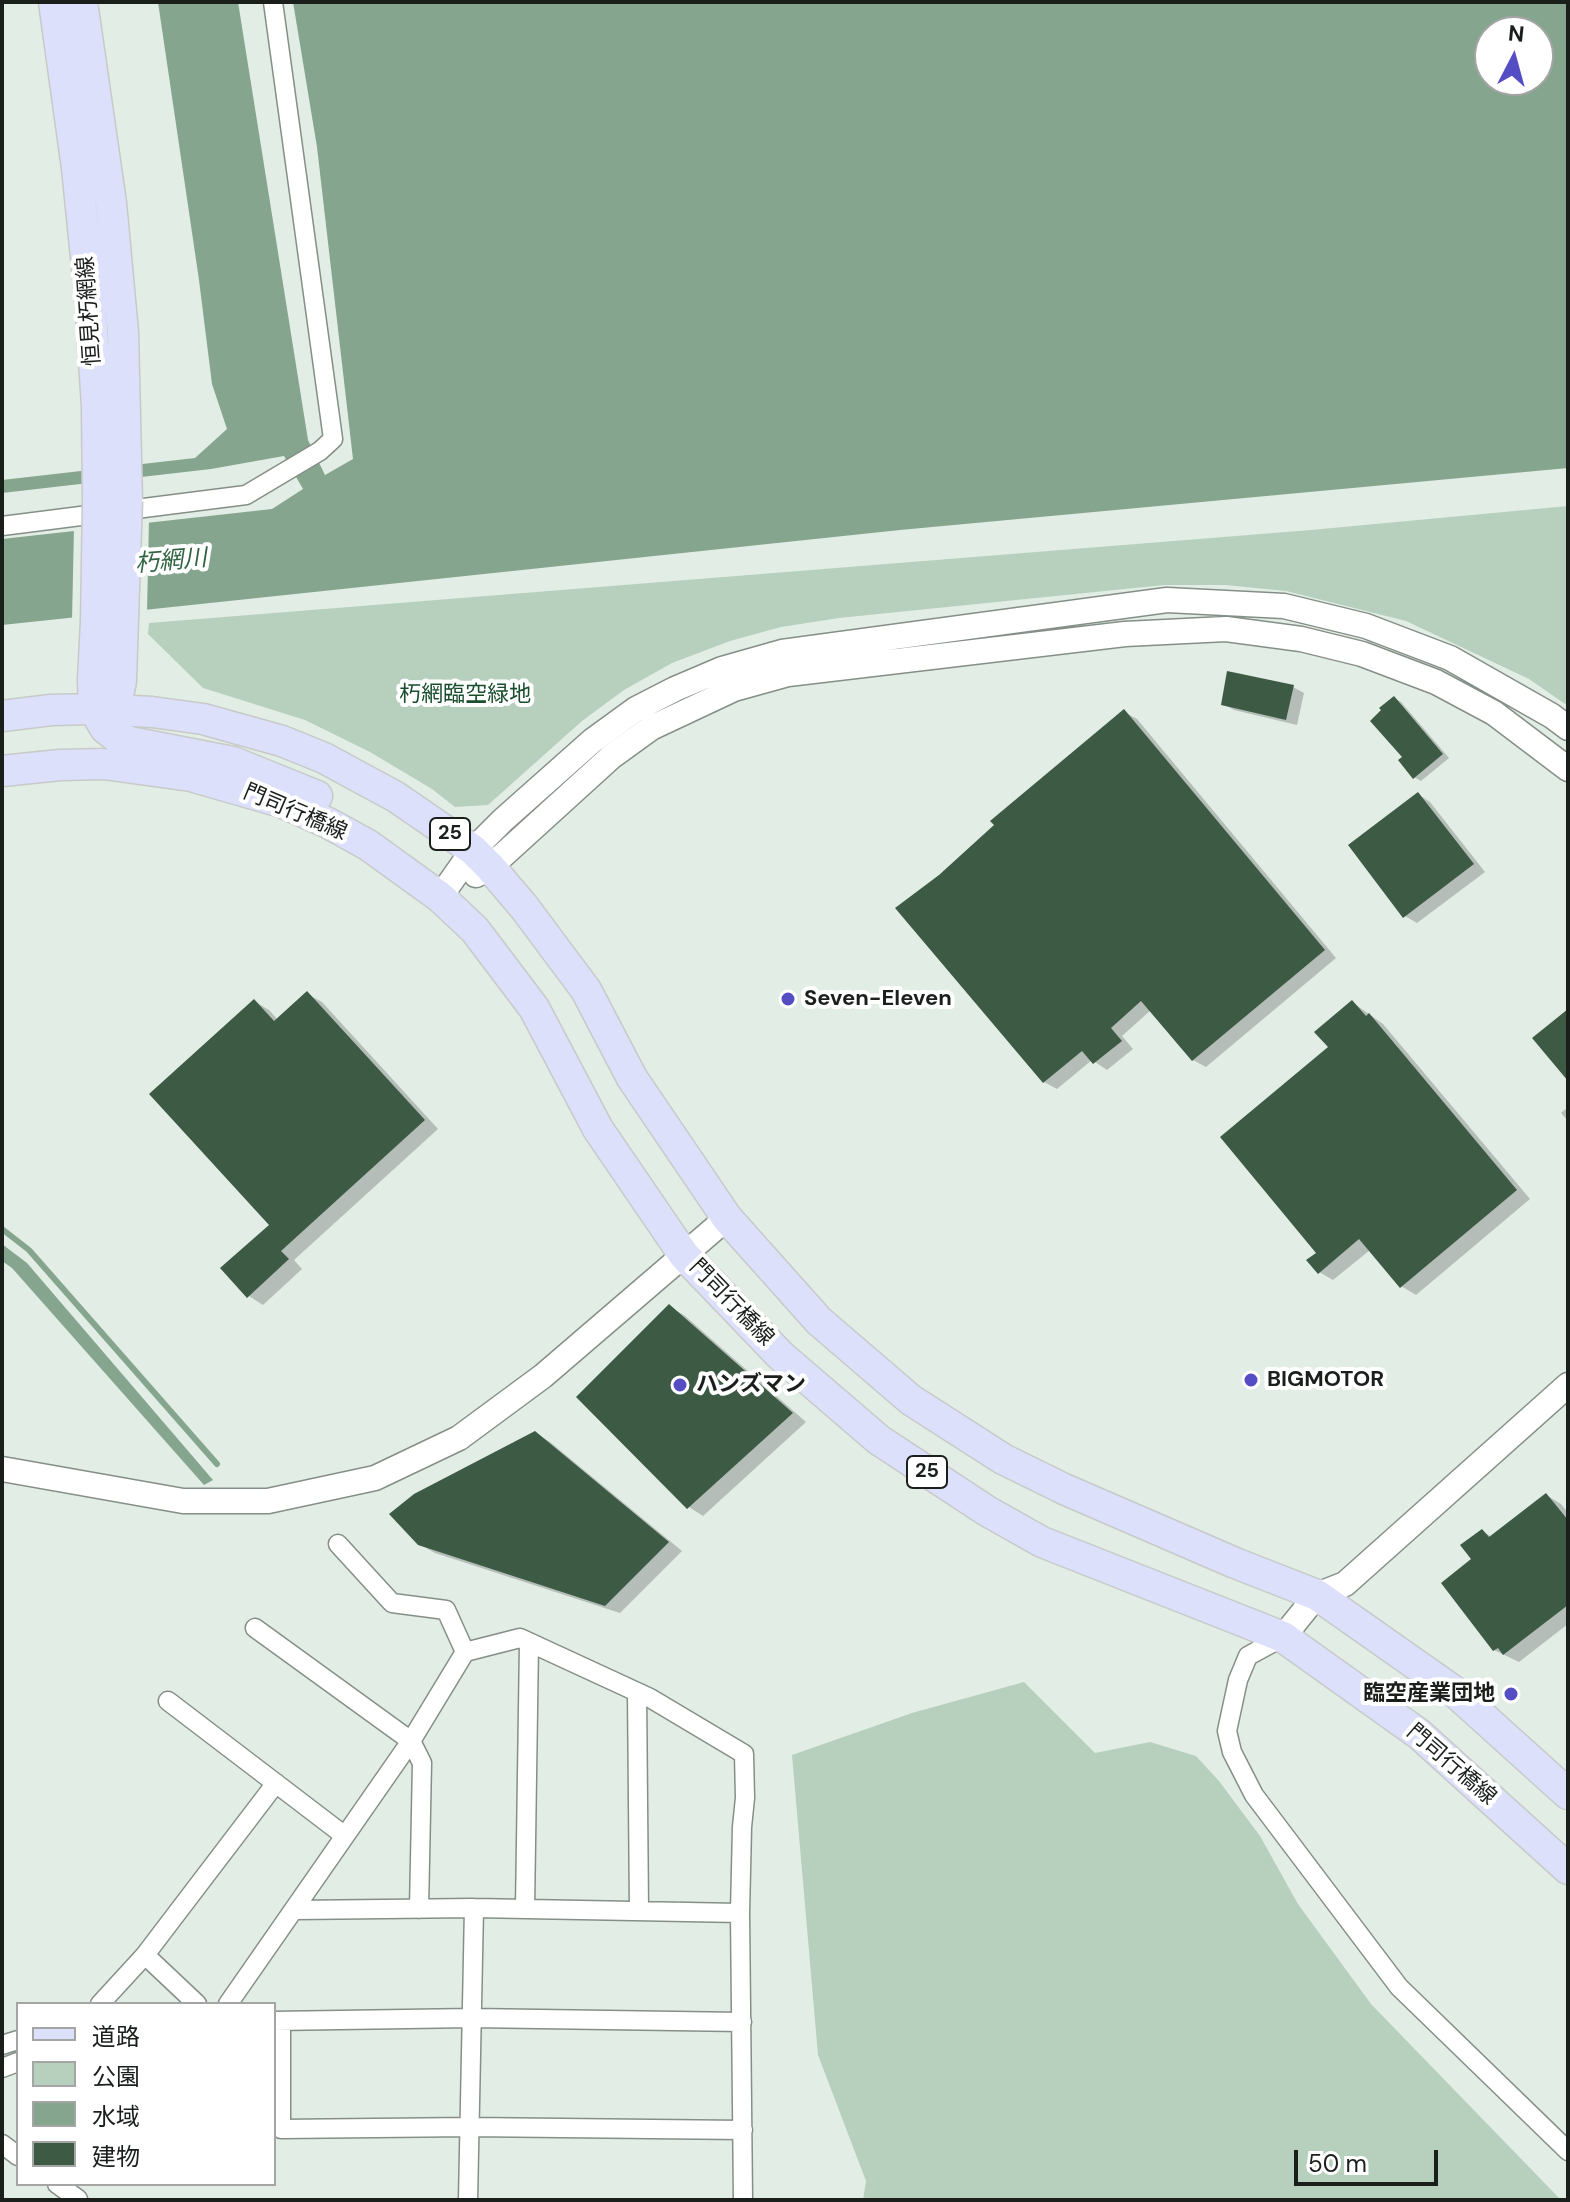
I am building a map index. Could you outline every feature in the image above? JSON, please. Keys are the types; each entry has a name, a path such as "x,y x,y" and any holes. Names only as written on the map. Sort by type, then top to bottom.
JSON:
{"main road":[{"name":"恒見朽網線","path":"54,2 77,168 97,407 112,502"},
{"name":"恒見朽網線","path":"82,2 111,203 127,415 112,502 105,702"},
{"name":"25","path":"2,716 105,702 241,728 324,758 396,797 481,858 524,907 586,990 632,1078 727,1218 819,1321 911,1400 1003,1459 1149,1526 1317,1595 1455,1692 1568,1794"},
{"path":"60,765 86,751 105,702"},
{"path":"105,702 130,742 233,762 328,802 378,830 400,847 440,897"},
{"name":"門司行橋線","path":"2,771 104,764 145,768 232,786 281,802 368,845 440,897 475,930 534,1008 598,1129 684,1255 780,1355 879,1440 987,1511 1042,1542 1283,1637 1419,1734 1568,1869"}],"street":[{"path":"2,526 246,495 320,451 333,439 273,2"},
{"path":"440,897 592,741 636,709 722,669 782,652 1167,600 1284,606 1366,626 1450,658 1568,728"},
{"path":"481,858 651,728 734,689 788,674 1125,634 1226,629 1301,639 1362,654 1436,682 1494,713 1568,769"},
{"path":"2,1469 183,1501 268,1501 375,1478 459,1438 543,1376 727,1218"},
{"path":"1568,1385 1345,1584 1317,1595 1283,1637 1248,1656 1238,1680 1227,1731 1232,1752 1254,1795 1399,1987 1568,2151"},
{"path":"338,1544 392,1603 446,1610 465,1652"},
{"path":"255,1628 411,1741 422,1763 419,1909"},
{"path":"229,2002 411,1741 465,1652 520,1638 637,1692 744,1754 740,1913 743,2200"},
{"path":"525,1909 529,1643"},
{"path":"637,1692 639,1911"},
{"path":"168,1701 345,1836"},
{"path":"102,2002 145,1955 276,1783"},
{"path":"294,1910 474,1908 740,1913"},
{"path":"468,2200 474,1908"},
{"path":"145,1955 195,2002"},
{"path":"742,2022 472,2018 277,2021 281,2129 470,2127 743,2130"},
{"path":"60,2186 78,2200"}],"green space":[{"name":"朽網臨空緑地","path":"1568,506 1568,706 1529,679 1406,621 1286,591 1225,585 1164,585 839,618 781,627 730,641 672,663 624,690 582,721 488,805 455,807 432,789 370,752 305,720 203,688 148,634 149,623 1311,530"},
{"path":"1024,1682 1095,1753 1150,1742 1196,1756 1260,1836 1298,1904 1371,2004 1561,2200 863,2200 866,2181 818,2055 792,1755 912,1713"}],"water":[{"name":"朽網川","path":"158,2 238,2 308,440 325,475 353,459 317,147 293,2 1568,2 1568,468 900,530 2,625 2,539 272,509 303,489 284,456 211,469 2,493 2,480 195,458 227,429 212,384"},
{"path":"2,1244 27,1263 213,1480 204,1485 12,1268 2,1261"}],"pier":[{"path":"149,519 147,613 72,621 74,527"}],"building":[{"path":"1227,671 1294,685 1286,720 1221,705"},
{"path":"1394,696 1443,754 1413,779 1398,760 1402,757 1370,721 1381,710 1379,708"},
{"path":"1124,709 1325,950 1192,1061 1141,1001 1111,1028 1122,1041 1093,1064 1082,1051 1043,1083 895,908 939,875 994,825 990,821"},
{"path":"1418,792 1474,864 1403,918 1348,845"},
{"path":"307,991 425,1120 281,1251 289,1259 247,1298 220,1268 269,1225 149,1094 254,999 274,1021"},
{"path":"1352,1000 1366,1016 1369,1013 1517,1190 1400,1288 1359,1239 1318,1274 1306,1260 1316,1253 1220,1137 1328,1047 1314,1032"},
{"path":"1568,1009 1568,1081 1532,1038"},
{"path":"669,1304 793,1413 687,1509 576,1397"},
{"path":"535,1431 669,1542 605,1606 418,1545 389,1514 414,1494"},
{"path":"1546,1493 1568,1520 1568,1605 1503,1655 1498,1648 1493,1651 1441,1583 1471,1559 1460,1545 1482,1529 1489,1537"}],"waterway":[{"path":"2,1229 29,1250 217,1464"}],"place":[{"name":"Seven-Eleven","path":"788,999"},
{"name":"BIGMOTOR","path":"1251,1380"},
{"name":"ハンズマン","path":"680,1385"},
{"name":"臨空産業団地","path":"1511,1694"}]}
